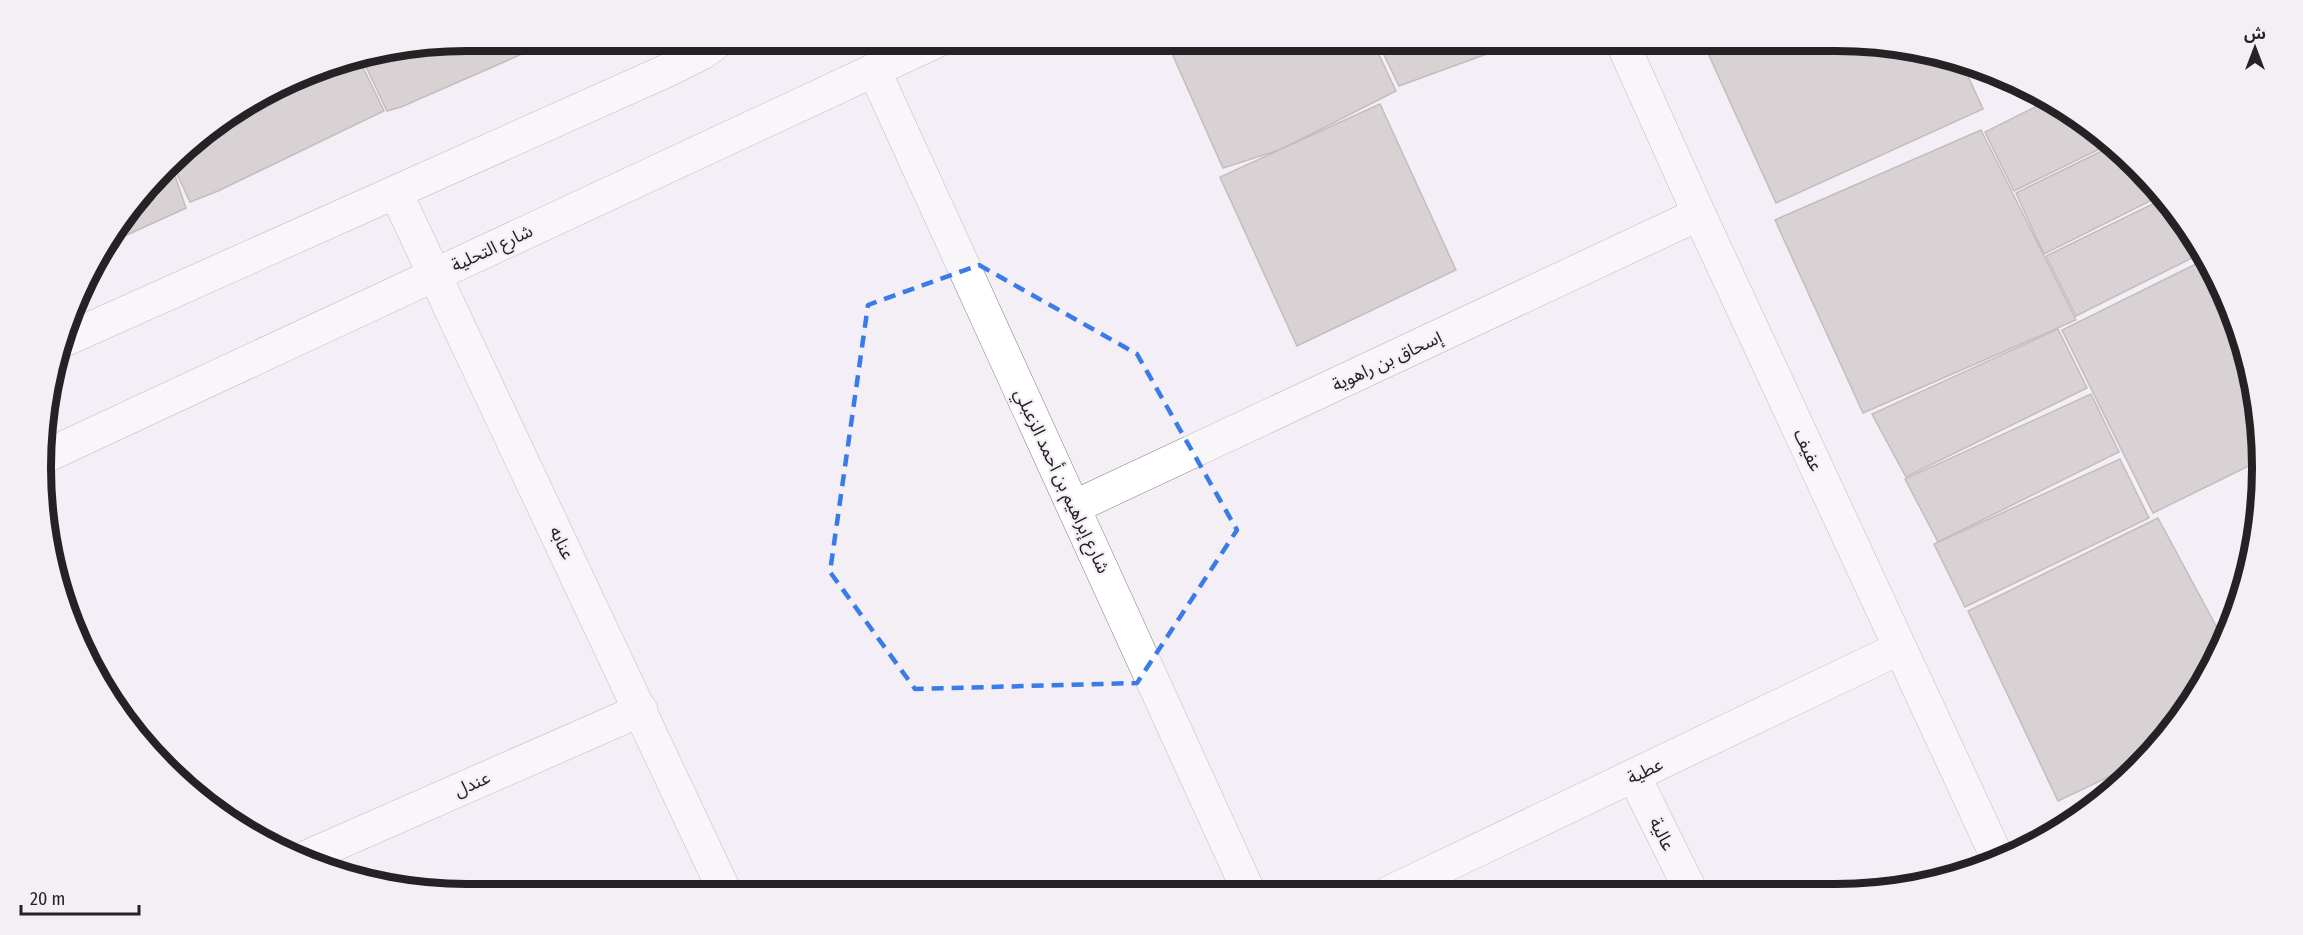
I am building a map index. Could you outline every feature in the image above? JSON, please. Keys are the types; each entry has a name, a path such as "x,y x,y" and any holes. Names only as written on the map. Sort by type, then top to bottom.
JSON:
{"street":[{"path":"72,337 396,193 666,71 705,51"},
{"name":"شارع التحلية","path":"52,453 915,51"},
{"name":"عفيف","path":"1626,51 1699,214 1995,852"},
{"name":"شارع إبراهيم بن أحمد الزعبلي","path":"874,70 1244,884"},
{"name":"عنابه","path":"396,193 721,884"},
{"name":"إسحاق بن راهوية","path":"1074,507 1699,214"},
{"name":"عطية","path":"1407,884 1900,648"},
{"name":"عندل","path":"313,854 640,710"},
{"name":"عالية","path":"1634,776 1688,884"}],"highlighted area":[{"path":"979,265 1137,354 1237,530 1137,683 915,689 830,572 868,305"}],"building":[{"path":"518,51 520,55 401,107 387,111 365,64 440,52"},
{"path":"1171,51 1377,51 1396,91 1282,149 1223,168"},
{"path":"1382,51 1495,51 1399,86"},
{"path":"1707,51 1863,52 1917,59 1966,72 1983,109 1776,203"},
{"path":"362,65 384,111 218,191 190,202 176,171 214,137 236,121 283,94 334,73"},
{"path":"1380,104 1456,270 1297,346 1220,177"},
{"path":"2040,105 2067,121 2102,148 2014,191 1985,132"},
{"path":"1981,130 2076,320 1863,413 1775,220"},
{"path":"2105,150 2154,199 2044,254 2016,193"},
{"path":"174,172 186,208 120,238 154,193"},
{"path":"2156,202 2195,257 2076,316 2046,256"},
{"path":"2198,263 2220,308 2238,360 2248,413 2252,464 2153,513 2062,330"},
{"path":"2058,329 2087,388 1906,477 1872,414"},
{"path":"2091,394 2119,452 1938,542 1905,479"},
{"path":"2120,459 2149,518 1965,607 1934,544"},
{"path":"2158,518 2218,631 2182,699 2149,742 2120,772 2058,801 1968,611"}]}
